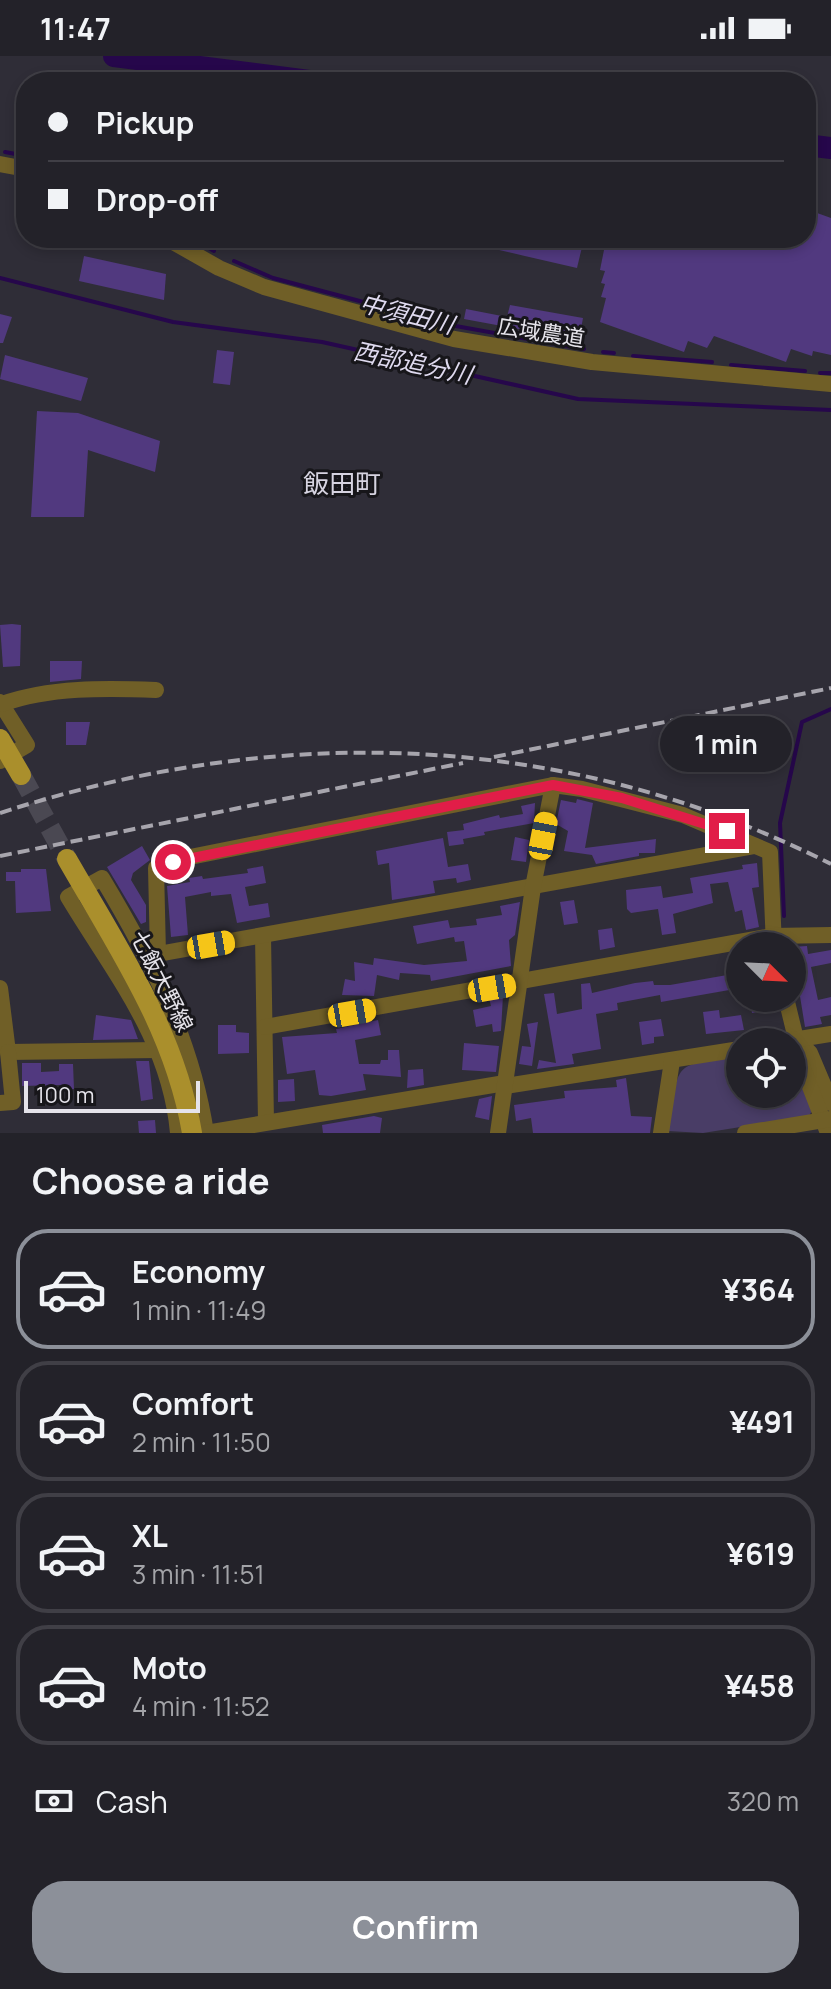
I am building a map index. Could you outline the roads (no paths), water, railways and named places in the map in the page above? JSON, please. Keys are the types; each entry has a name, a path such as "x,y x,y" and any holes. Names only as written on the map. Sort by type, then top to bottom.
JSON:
{"main road":[{"path":"0,739 21,775"},
{"name":"七飯大野線","path":"67,859 157,1015 179,1072 192,1133"}],"street":[{"name":"広域農道","path":"184,248 219,268 264,287 454,339 592,362 831,384"},
{"path":"0,761 27,745 1,703 42,694 118,688 156,690"},
{"path":"498,1133 533,887 553,785"},
{"path":"155,960 156,868 190,857 553,785 582,789 683,815 770,852 773,932"},
{"path":"155,960 263,936 755,846"},
{"path":"178,1133 168,1078 139,1006 121,985 68,897 102,878 155,960 189,1052 206,1133 726,1051"},
{"path":"806,938 831,935"},
{"path":"263,936 266,1122"},
{"path":"265,1027 726,949"},
{"path":"0,988 13,1102 0,1103"},
{"path":"806,1038 831,1034"},
{"path":"8,1052 158,1050"},
{"path":"806,1051 810,1053 831,1103"},
{"path":"661,1133 672,1061"},
{"path":"745,1133 827,1124 806,1075"}],"waterway":[{"path":"114,56 239,72"},
{"path":"816,146 831,148"},
{"name":"中須田川","path":"5,152 16,154"},
{"name":"中須田川","path":"209,248 214,251"},
{"name":"中須田川","path":"234,261 273,278 450,325 584,349"},
{"name":"西部追分川","path":"0,278 173,322 322,342 578,399 831,410"},
{"name":"中須田川","path":"603,352 614,353"},
{"name":"中須田川","path":"633,356 712,362"},
{"name":"中須田川","path":"731,365 805,371"},
{"name":"中須田川","path":"820,373 831,373"},
{"name":"中須田川","path":"784,916 780,823 802,722 831,709"}],"tunnel":[{"path":"21,775 67,859"}],"railway":[{"path":"494,757 831,688"},
{"path":"0,813 105,784 211,764 316,754 421,754 525,765 628,787 730,820 831,864"},
{"path":"0,856 463,763"}],"district":[{"name":"飯田町","path":"342,483"}]}
